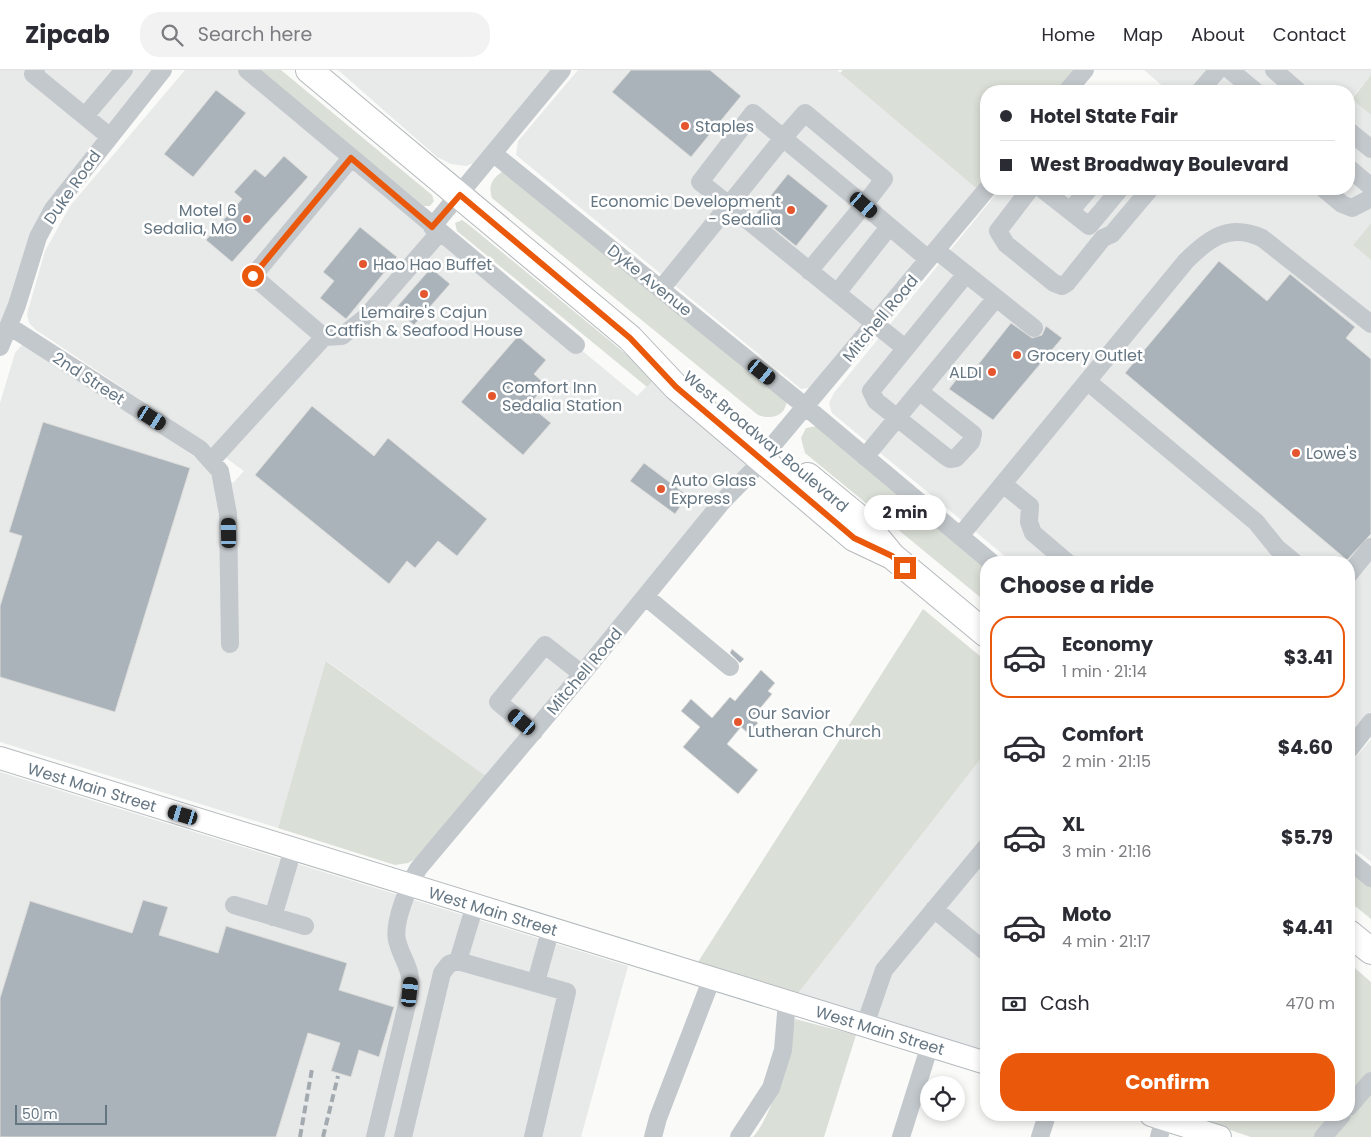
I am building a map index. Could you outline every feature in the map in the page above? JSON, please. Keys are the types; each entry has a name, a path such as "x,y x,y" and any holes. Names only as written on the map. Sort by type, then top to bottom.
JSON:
{"highway":[{"name":"West Broadway Boulevard","path":"309,70 630,338 685,373 767,454 864,522 892,556 980,629"},
{"path":"1355,938 1371,951"}],"main road":[{"name":"West Main Street","path":"0,758 980,1061"},
{"path":"1158,1124 1211,1136"}],"street":[{"path":"36,70 33,74 109,136"},
{"path":"85,116 124,70"},
{"name":"Duke Road","path":"0,347 45,224 62,197 163,70"},
{"path":"247,70 436,230 576,345"},
{"path":"351,158 253,276 324,337 342,336 366,317 436,230 460,195 562,70"},
{"path":"1073,85 1085,70"},
{"path":"1207,85 1218,70"},
{"path":"1230,70 1249,85"},
{"path":"1274,70 1291,85"},
{"path":"905,348 700,182 753,113 889,227 966,274 1034,328"},
{"path":"661,290 805,113 884,178 809,271"},
{"path":"1355,135 1369,144"},
{"name":"Dyke Avenue","path":"494,154 806,407 984,556"},
{"path":"1355,173 1371,187"},
{"name":"Mitchell Road","path":"375,1137 412,978 397,941 396,931 409,884 418,869 646,597 722,502 767,454 982,195"},
{"path":"1025,195 998,231 1006,244 1054,284 1062,286 1068,283 1103,238 1112,234 1145,195"},
{"path":"1050,195 1103,238"},
{"path":"1070,211 1084,195"},
{"path":"1089,226 1115,195"},
{"path":"1331,195 1342,204 1352,208 1371,198"},
{"path":"836,293 889,227"},
{"path":"960,536 1186,261 1205,243 1225,233 1250,233 1262,238 1371,324"},
{"path":"919,391 973,434 973,438 961,455 950,459 876,402 871,391 966,274"},
{"path":"865,457 996,298"},
{"name":"2nd Street","path":"9,326 200,449 220,470 228,514 230,644"},
{"path":"212,460 324,337"},
{"path":"1087,381 1256,522 1286,556"},
{"path":"1003,484 1030,506 1029,522 1033,533 1060,556"},
{"path":"1355,567 1371,547"},
{"path":"646,597 730,667"},
{"path":"534,732 498,702 545,644 582,674"},
{"path":"1355,742 1371,722"},
{"path":"273,917 293,849"},
{"path":"865,1025 884,970 980,854"},
{"path":"1355,865 1371,878"},
{"path":"234,905 304,926"},
{"path":"458,960 474,905"},
{"path":"934,909 980,947"},
{"path":"536,982 551,928"},
{"path":"403,1137 442,973 449,964 458,960 568,992 533,1137"},
{"path":"653,1137 658,1118 712,978"},
{"path":"739,1137 771,1088 783,1050 788,1001"},
{"path":"902,1137 930,1045"},
{"path":"1355,1100 1371,1081"},
{"path":"1040,1137 1045,1121"},
{"path":"1323,1137 1337,1121"}],"shaded area":[{"path":"0,70 155,70 61,187 0,344"},
{"path":"185,70 242,70 637,396 655,378 748,460 744,470 486,776 327,661 278,828 0,742 0,403 15,353 22,345 31,346 233,483 244,471 204,442 36,330 29,323 27,314 45,251 70,206"},
{"path":"258,70 281,70 432,195 434,201 430,206 424,206"},
{"path":"338,70 554,70 477,162 466,166 451,164 437,157"},
{"path":"578,70 837,70 977,189 814,387 801,389 516,155 518,141"},
{"path":"843,70 1076,70 1063,85 980,85 980,185 977,189 840,73"},
{"path":"1144,70 1371,70 1371,75 1355,94 1355,85 1162,85"},
{"path":"1371,75 1371,115 1355,102 1355,95"},
{"path":"1355,101 1371,115 1371,223 1353,245 1371,260 1371,711 1355,731 1355,556 1005,556 832,413 829,403 834,393 995,195 1355,195"},
{"path":"503,171 787,399 781,413 774,417 758,415 492,198 490,189 492,183"},
{"path":"462,220 655,378 647,387 457,231 455,223"},
{"path":"1371,223 1371,260 1353,245"},
{"path":"818,426 980,558 980,597 805,453 801,438 806,428"},
{"path":"923,609 980,656 980,760 796,996 698,962"},
{"path":"326,661 486,776 417,858 408,863 395,865 278,828"},
{"path":"1371,739 1371,862 1355,849 1355,758"},
{"path":"980,760 980,1052 796,996"},
{"path":"0,772 628,966 581,1137 0,1137"},
{"path":"1355,867 1371,881 1371,919 1355,906"},
{"path":"1355,968 1371,982 1371,1137 1251,1137 1203,1121 1355,1121"},
{"path":"795,1019 856,1035 824,1137 753,1137 768,1112 780,1081"}],"building":[{"name":"Staples","path":"631,70 710,70 741,96 691,157 612,92"},
{"path":"216,90 246,113 193,177 164,154"},
{"name":"Motel 6 Sedalia, MO","path":"284,156 308,177 232,262 206,240 242,199 234,192 255,169 265,177"},
{"name":"Economic Development - Sedalia","path":"788,174 828,206 796,246 756,214"},
{"path":"360,227 397,257 346,319 320,298 334,281 323,272"},
{"name":"Lowe's","path":"1219,261 1267,301 1290,274 1355,327 1346,338 1371,359 1371,534 1351,556 1342,556 1125,373"},
{"path":"431,268 450,284 414,325 395,309"},
{"name":"Grocery Outlet","path":"1011,323 1032,338 1042,335 1046,326 1062,338 993,420 949,389 963,371 969,376"},
{"name":"Comfort Inn Sedalia Station","path":"518,336 546,360 534,374 546,385 529,405 551,423 523,455 461,402"},
{"path":"312,406 374,456 388,438 487,519 457,556 438,541 415,568 407,561 389,584 255,475"},
{"path":"43,422 190,468 115,712 0,677 0,606 22,536 9,532"},
{"path":"644,463 688,496 675,514 630,481"},
{"path":"732,649 744,659 740,663 730,653"},
{"name":"Our Savior Lutheran Church","path":"761,670 775,683 768,691 772,694 752,718 758,723 749,734 741,727 727,744 758,770 738,794 683,747 700,727 681,711 691,699 712,718 730,697 735,701"},
{"path":"143,900 168,907 159,935 218,953 226,926 347,963 339,990 394,1007 379,1057 359,1050 351,1077 331,1071 340,1043 308,1033 276,1137 0,1137 0,998 30,901 132,933"}],"railway":[{"path":"300,1137 312,1069"},
{"path":"323,1137 338,1076"}],"place":[{"name":"Staples","path":"685,126"},
{"name":"Economic Development - Sedalia","path":"791,210"},
{"name":"Motel 6 Sedalia, MO","path":"247,219"},
{"name":"Hao Hao Buffet","path":"363,264"},
{"name":"Lemaire's Cajun Catfish & Seafood House","path":"424,294"},
{"name":"Grocery Outlet","path":"1017,355"},
{"name":"ALDI","path":"992,372"},
{"name":"Comfort Inn Sedalia Station","path":"492,396"},
{"name":"Lowe's","path":"1296,453"},
{"name":"Auto Glass Express","path":"661,489"},
{"name":"Our Savior Lutheran Church","path":"738,722"}],"route":[{"path":"253,276 351,158 432,227 460,195 630,338 676,387 762,461 854,538 892,556 905,568"}]}
